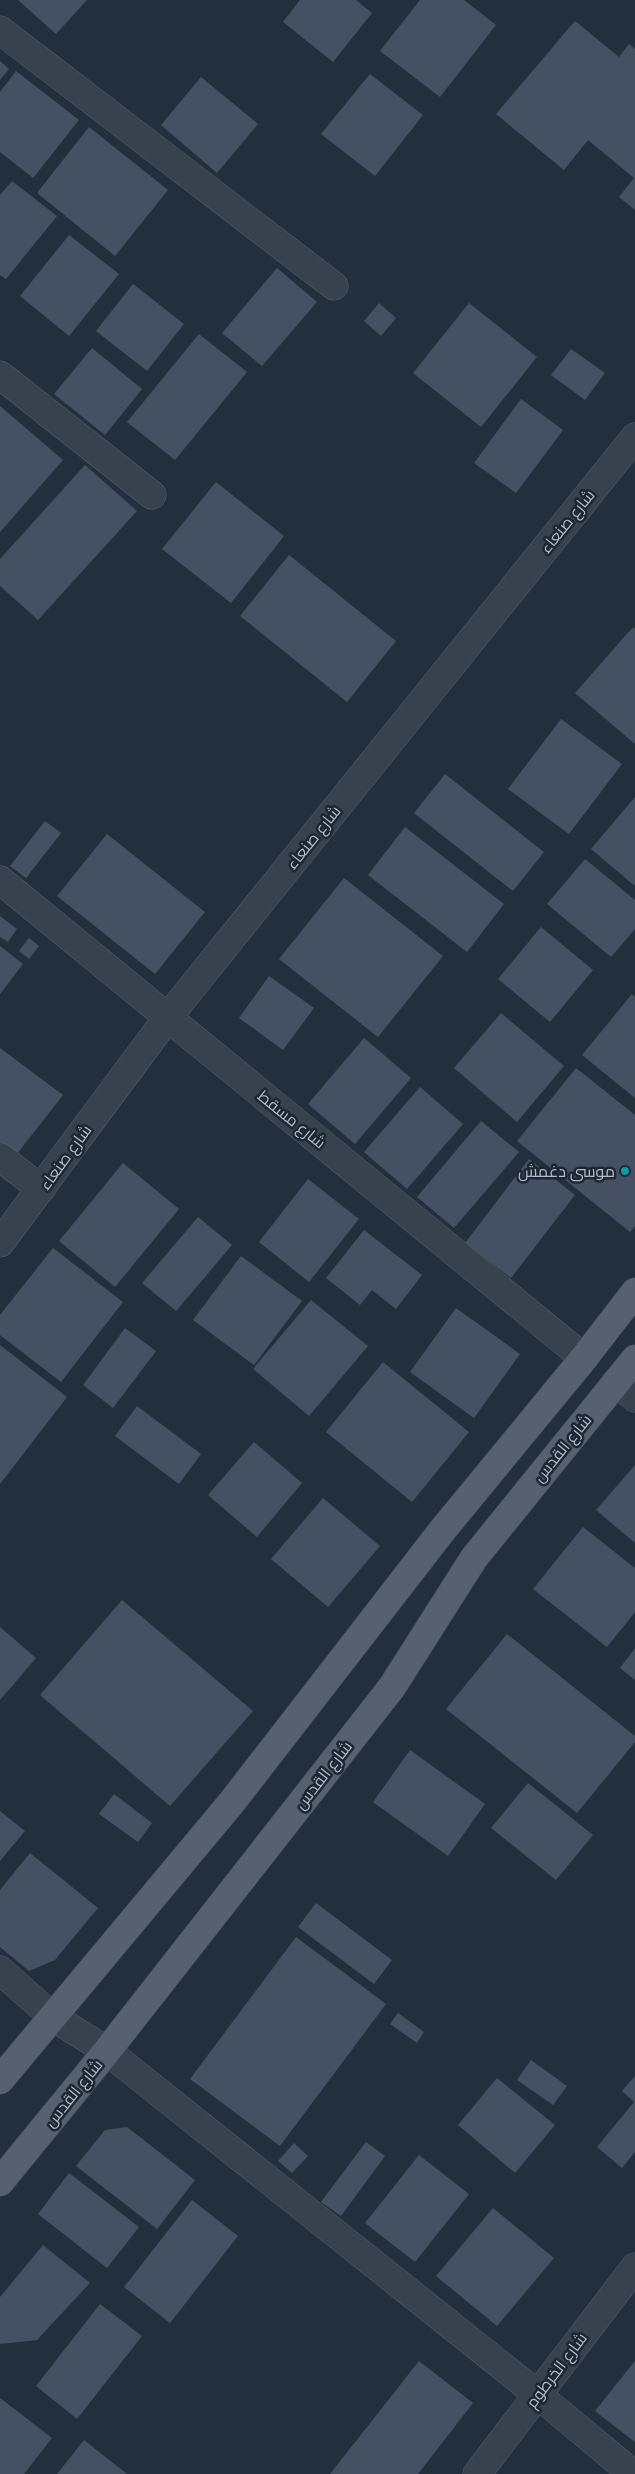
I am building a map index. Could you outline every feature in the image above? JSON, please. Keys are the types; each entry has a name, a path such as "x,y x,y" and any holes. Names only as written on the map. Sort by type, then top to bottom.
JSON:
{"main road":[{"path":"0,2080 232,1802 441,1532 584,1358 635,1292"},
{"name":"شارع القدس","path":"0,2182 107,2051 392,1687 474,1558 626,1390 635,1359"}],"street":[{"path":"0,30 334,286"},
{"path":"0,375 152,495"},
{"name":"شارع صنعاء","path":"0,1244 168,1017 635,437"},
{"name":"شارع مسقط","path":"0,880 584,1358"},
{"path":"0,1158 41,1189"},
{"path":"0,1970 53,2017 107,2051 537,2394 633,2474"},
{"name":"شارع الخرطوم","path":"476,2474 635,2266"}],"building":[{"path":"18,0 87,0 56,34"},
{"path":"300,0 356,0 372,13 333,62 283,22"},
{"path":"420,0 464,0 496,25 440,97 380,51"},
{"path":"575,21 619,57 629,44 635,49 635,210 619,197 634,178 588,140 564,170 496,114"},
{"path":"0,61 9,69 0,80"},
{"path":"16,71 79,120 33,178 0,152 0,92"},
{"path":"370,74 423,115 375,176 321,134"},
{"path":"201,77 258,124 217,173 161,125"},
{"path":"89,127 168,190 115,256 37,193"},
{"path":"12,181 57,216 6,279 0,275 0,195"},
{"path":"69,235 119,274 69,336 20,296"},
{"path":"277,268 317,302 262,366 222,333"},
{"path":"133,284 184,324 147,371 96,331"},
{"path":"379,303 396,318 381,336 364,321"},
{"path":"469,303 537,357 481,427 413,373"},
{"path":"199,334 247,372 175,460 127,422"},
{"path":"92,348 142,389 105,435 54,394"},
{"path":"571,349 605,373 585,400 551,375"},
{"path":"521,399 563,430 516,493 474,463"},
{"path":"0,406 63,460 0,532"},
{"path":"85,465 137,511 38,620 0,586 0,559"},
{"path":"216,482 284,536 231,603 162,549"},
{"path":"289,555 396,641 347,702 240,616"},
{"path":"633,627 635,629 635,744 575,693"},
{"path":"561,719 622,764 569,834 508,789"},
{"path":"445,774 544,852 513,891 414,813"},
{"path":"635,797 635,886 591,849"},
{"path":"45,821 61,833 26,878 10,866"},
{"path":"405,827 504,904 467,952 368,875"},
{"path":"107,834 205,912 155,974 57,896"},
{"path":"585,859 635,900 635,929 611,957 547,904"},
{"path":"344,878 443,956 378,1037 279,959"},
{"path":"0,916 17,929 8,942 0,937"},
{"path":"541,927 593,970 550,1022 498,979"},
{"path":"29,938 39,946 29,959 19,951"},
{"path":"0,946 23,964 0,994"},
{"path":"269,976 314,1008 283,1050 239,1018"},
{"path":"632,994 635,997 635,1098 582,1055"},
{"path":"501,1013 564,1066 517,1122 454,1068"},
{"path":"364,1038 411,1078 355,1144 308,1104"},
{"path":"0,1048 63,1095 13,1159 0,1149"},
{"path":"576,1068 635,1115 635,1226 630,1232 517,1141"},
{"path":"420,1087 463,1124 407,1189 364,1152"},
{"path":"481,1121 519,1152 454,1228 417,1197"},
{"path":"529,1159 575,1195 511,1278 465,1243"},
{"path":"123,1163 179,1209 115,1287 59,1241"},
{"path":"308,1179 359,1219 309,1282 259,1242"},
{"path":"198,1217 232,1245 176,1311 142,1283"},
{"path":"364,1230 422,1275 396,1309 372,1290 360,1305 326,1278"},
{"path":"53,1248 123,1302 61,1382 0,1335 0,1315"},
{"path":"241,1256 302,1301 254,1365 193,1320"},
{"path":"311,1300 368,1346 309,1416 253,1369"},
{"path":"456,1308 520,1354 474,1418 410,1372"},
{"path":"125,1328 156,1351 113,1408 83,1385"},
{"path":"0,1345 67,1397 0,1484"},
{"path":"383,1362 469,1432 412,1502 326,1432"},
{"path":"137,1406 201,1454 179,1484 115,1436"},
{"path":"254,1442 302,1483 257,1537 208,1495"},
{"path":"635,1465 635,1543 596,1510"},
{"path":"323,1498 380,1546 328,1607 271,1559"},
{"path":"583,1527 635,1568 635,1612 607,1647 533,1589"},
{"path":"122,1600 253,1711 170,1806 40,1695"},
{"path":"0,1627 36,1658 0,1700"},
{"path":"507,1634 635,1736 635,1742 577,1813 446,1709"},
{"path":"635,1648 635,1680 620,1668"},
{"path":"410,1750 485,1804 448,1856 373,1802"},
{"path":"528,1783 593,1835 556,1880 491,1828"},
{"path":"114,1794 152,1823 138,1842 99,1814"},
{"path":"0,1811 25,1831 0,1861"},
{"path":"30,1853 98,1908 55,1960 29,1971 0,1947 0,1890"},
{"path":"316,1903 392,1960 374,1984 298,1927"},
{"path":"296,1937 386,2004 280,2146 190,2079"},
{"path":"398,2013 424,2032 417,2043 390,2024"},
{"path":"531,2060 567,2086 553,2105 517,2080"},
{"path":"635,2076 635,2152 622,2168 597,2147 634,2102 622,2091"},
{"path":"497,2078 555,2125 515,2173 458,2125"},
{"path":"127,2127 195,2180 157,2229 76,2166 105,2130"},
{"path":"366,2142 385,2156 341,2216 321,2202"},
{"path":"294,2143 308,2156 292,2173 278,2161"},
{"path":"419,2155 469,2194 415,2262 365,2223"},
{"path":"69,2173 139,2227 107,2268 38,2214"},
{"path":"192,2200 238,2236 170,2323 124,2287"},
{"path":"493,2208 554,2258 497,2326 436,2276"},
{"path":"43,2245 90,2283 37,2340 0,2344 0,2297"},
{"path":"100,2304 142,2336 77,2419 36,2386"},
{"path":"419,2361 473,2403 418,2474 330,2474"},
{"path":"635,2361 635,2442 595,2411"},
{"path":"0,2398 52,2438 24,2474 0,2474"},
{"path":"84,2440 127,2474 57,2474"}],"place":[{"name":"موسى دغمش","path":"625,1171"}]}
